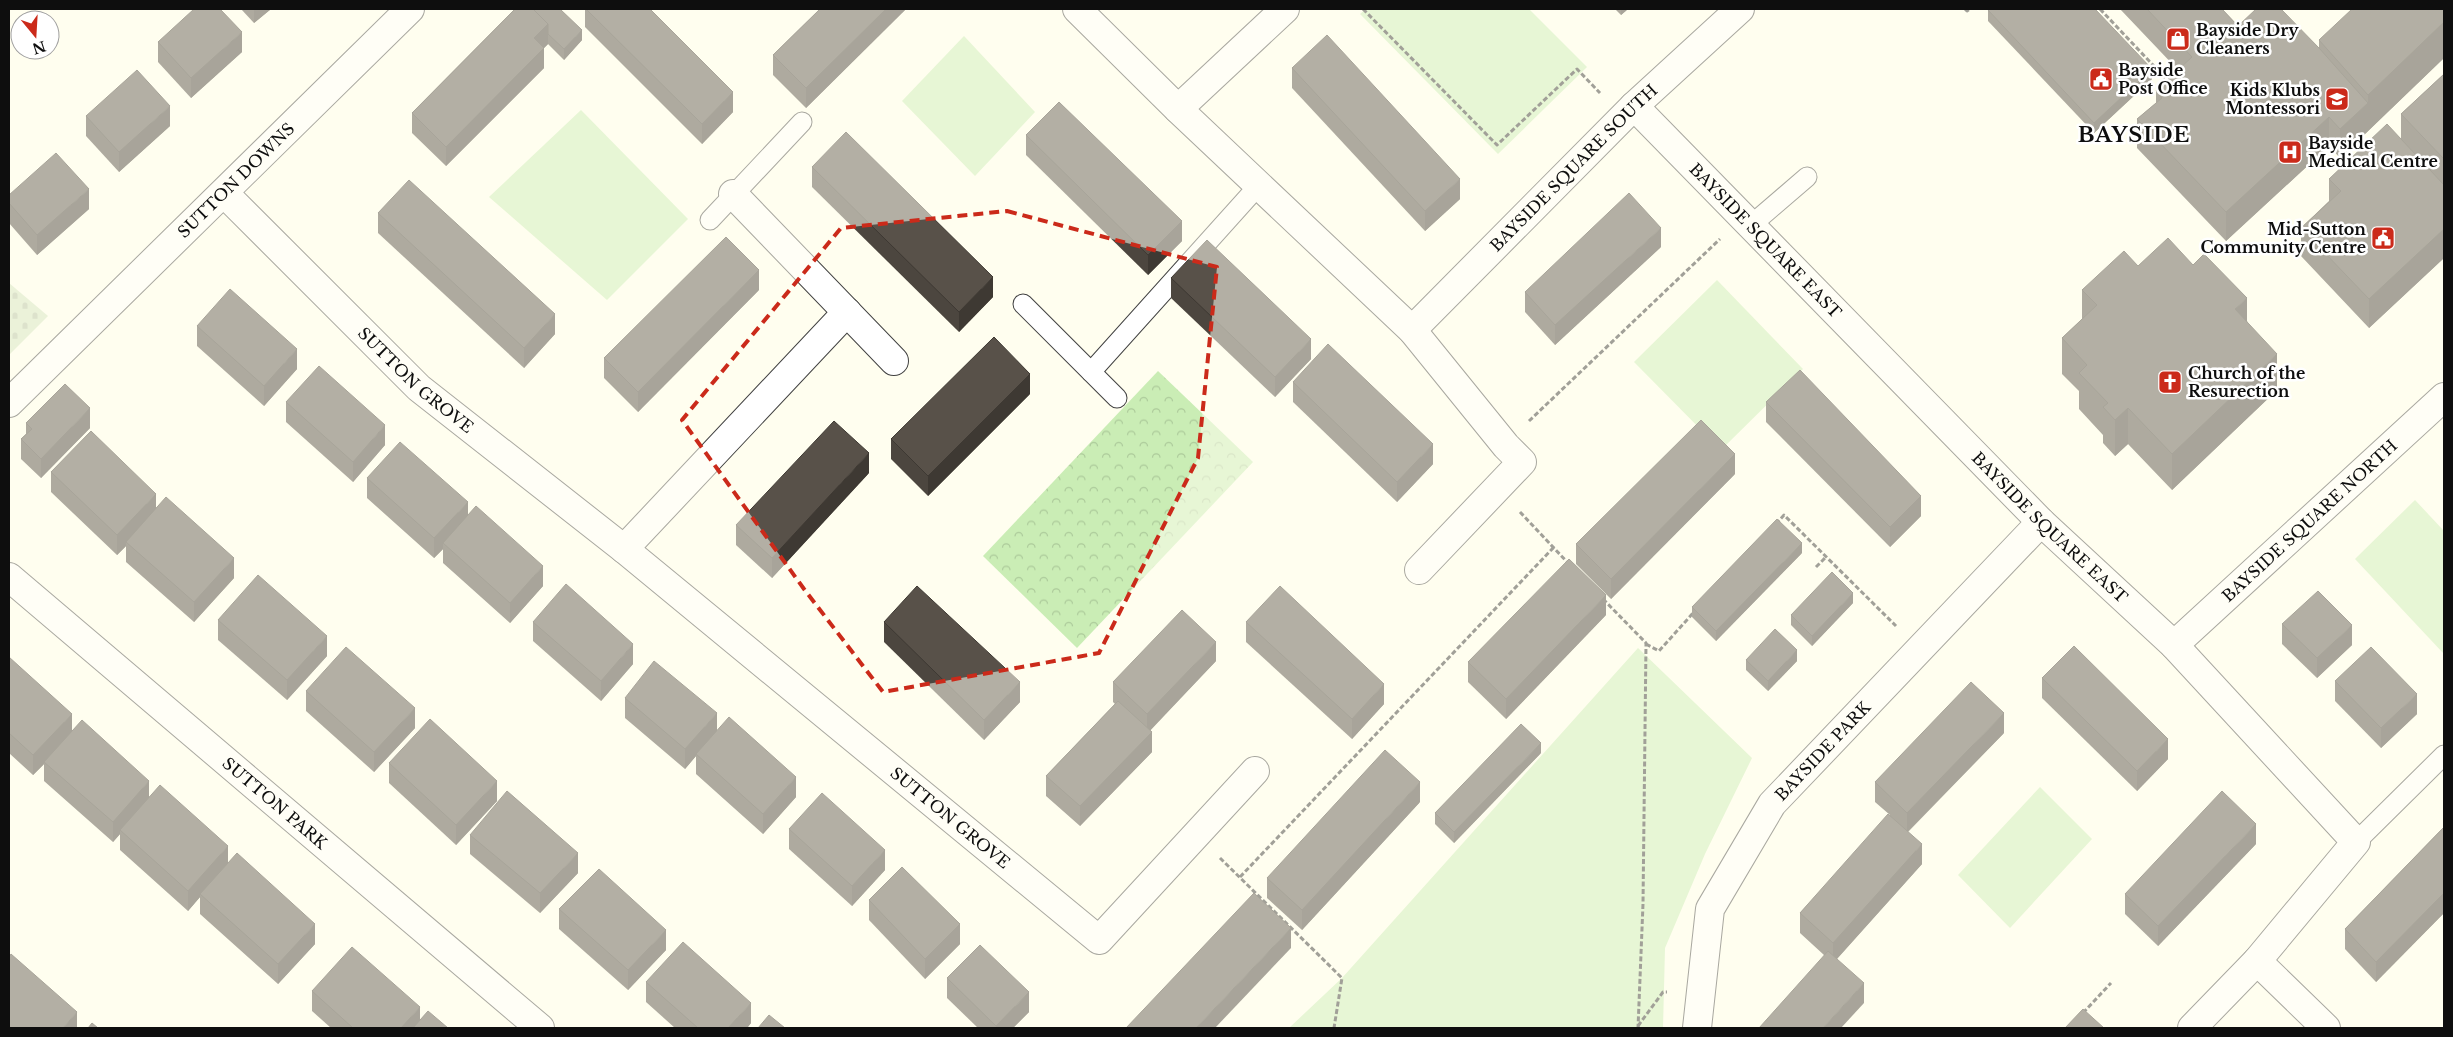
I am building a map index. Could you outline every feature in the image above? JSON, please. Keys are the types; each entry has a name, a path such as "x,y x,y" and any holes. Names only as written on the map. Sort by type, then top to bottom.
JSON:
{"street":[{"name":"SUTTON DOWNS","path":"9,403 410,9"},
{"path":"1077,9 1178,109 1412,330 1506,446 1522,462 1419,570"},
{"path":"1178,109 1285,9"},
{"name":"BAYSIDE SQUARE SOUTH","path":"1412,330 1629,112 1740,9"},
{"name":"BAYSIDE SQUARE EAST","path":"1629,112 1746,222 2041,522 2174,645 2356,842"},
{"name":"SUTTON GROVE","path":"224,193 419,388 624,548 1099,940 1255,770"},
{"path":"733,194 894,360"},
{"path":"624,548 847,312"},
{"name":"BAYSIDE SQUARE NORTH","path":"2174,645 2444,397"},
{"name":"BAYSIDE PARK","path":"1697,1028 1710,909 1772,804 2041,522"},
{"name":"SUTTON PARK","path":"9,577 540,1028"},
{"path":"2192,1028 2257,961 2356,842"},
{"path":"2257,961 2326,1028"}],"lane":[{"path":"710,220 802,122"},
{"path":"1746,222 1807,176"},
{"path":"1090,372 1259,186"},
{"path":"1023,304 1117,398"},
{"path":"2356,842 2444,755"}],"path":[{"path":"1363,9 1497,145 1577,69 1629,112"},
{"path":"1965,9 1967,11 1970,9"},
{"path":"2100,9 2174,88"},
{"path":"1506,446 1524,426 1746,222"},
{"path":"1518,510 1573,568"},
{"path":"1771,530 1784,516 1920,650"},
{"path":"1240,877 1554,547"},
{"path":"1816,567 1826,557"},
{"path":"1600,595 1646,644 1658,650 1698,608"},
{"path":"1638,1028 1644,904 1646,644"},
{"path":"1190,839 1210,848 1342,978 1334,1028"},
{"path":"2081,1015 2111,983"}],"highlighted area":[{"path":"1007,211 1217,267 1198,458 1099,653 883,692 804,589 682,420 841,228"}],"green space":[{"path":"1366,9 1529,9 1587,67 1498,154 1360,14"},
{"path":"964,36 1035,112 975,176 902,101"},
{"path":"581,110 688,219 607,300 489,197"},
{"path":"1717,280 1803,369 1721,450 1634,362"},
{"path":"9,283 48,316 9,355"},
{"path":"1158,371 1253,462 1077,648 983,556"},
{"path":"2415,500 2444,531 2444,654 2355,559"},
{"path":"1638,648 1752,758 1705,854 1665,948 1663,1028 1289,1028 1342,978"},
{"path":"2040,787 2092,839 2010,928 1958,875"}],"building":[{"path":"194,9 220,9 242,32 191,78 158,42"},
{"path":"515,9 533,9 548,24 534,38 544,48 446,147 412,113"},
{"path":"533,9 560,9 582,30 564,49 548,34 548,24"},
{"path":"586,9 650,9 733,92 702,124"},
{"path":"820,9 886,9 806,88 773,55"},
{"path":"2095,9 2152,69 2094,123 1988,10"},
{"path":"2147,9 2222,9 2238,26 2256,9 2281,9 2368,103 2340,129 2329,117 2226,212 2137,119 2162,98 2156,90 2192,57"},
{"path":"2352,9 2444,9 2444,22 2368,95 2319,40"},
{"path":"1327,35 1460,179 1425,211 1292,68"},
{"path":"137,70 170,106 119,152 86,116"},
{"path":"2444,74 2444,159 2401,114"},
{"path":"1059,102 1182,221 1148,255 1026,135"},
{"name":"Mid-Sutton Community Centre","path":"2387,124 2444,185 2444,229 2369,299 2301,228 2341,191 2329,179"},
{"path":"846,132 993,277 959,312 812,167"},
{"path":"56,153 89,189 37,235 9,203 9,195"},
{"path":"409,180 555,314 524,348 378,213"},
{"path":"1629,193 1661,228 1555,325 1525,292"},
{"path":"726,237 759,270 638,392 604,358"},
{"name":"Church of the Resurection","path":"2168,238 2193,265 2204,254 2247,298 2235,309 2277,354 2172,454 2128,408 2115,420 2103,407 2108,403 2079,373 2087,365 2062,338 2097,305 2082,290 2124,251 2138,266"},
{"path":"1207,240 1311,339 1275,377 1171,278"},
{"path":"230,289 297,349 264,386 197,326"},
{"path":"994,337 1030,374 928,476 891,439"},
{"path":"1328,344 1433,444 1397,482 1293,382"},
{"path":"319,366 385,425 353,462 286,402"},
{"path":"1800,370 1921,496 1890,527 1766,402"},
{"path":"65,384 90,408 41,459 21,439 32,429 26,423"},
{"path":"1701,420 1735,454 1611,579 1576,544"},
{"path":"834,421 869,453 772,558 736,525"},
{"path":"91,431 156,494 117,535 51,472"},
{"path":"400,442 468,502 434,538 367,478"},
{"path":"166,497 234,558 194,602 126,542"},
{"path":"476,506 543,566 510,603 443,543"},
{"path":"1777,519 1802,543 1716,631 1692,607"},
{"path":"1569,559 1606,595 1506,699 1468,662"},
{"path":"1832,572 1853,593 1812,636 1791,615"},
{"path":"258,575 327,636 287,680 218,620"},
{"path":"566,584 633,644 601,681 533,622"},
{"path":"917,586 1020,682 984,720 884,622"},
{"path":"1280,586 1384,684 1352,719 1246,622"},
{"path":"2318,591 2352,625 2317,658 2282,624"},
{"path":"1182,610 1216,642 1147,714 1113,682"},
{"path":"1775,629 1797,650 1768,681 1746,660"},
{"path":"2074,646 2168,739 2137,771 2042,678"},
{"path":"346,647 415,708 374,752 306,691"},
{"path":"2371,647 2417,694 2381,728 2335,681"},
{"path":"9,657 72,714 33,755 9,733"},
{"path":"654,661 717,713 685,749 625,698"},
{"path":"1971,682 2004,713 1907,813 1875,782"},
{"path":"1118,701 1152,732 1080,806 1046,776"},
{"path":"729,717 796,777 763,814 696,754"},
{"path":"430,719 497,781 456,825 389,763"},
{"path":"82,720 149,781 113,822 44,762"},
{"path":"1521,724 1541,743 1454,832 1435,813"},
{"path":"1385,750 1420,782 1302,910 1267,878"},
{"path":"160,785 228,846 188,891 120,830"},
{"path":"507,791 578,853 540,893 470,835"},
{"path":"2222,791 2256,824 2158,926 2125,894"},
{"path":"822,793 885,850 852,886 789,829"},
{"path":"1888,814 1922,844 1833,943 1800,913"},
{"path":"2444,827 2444,893 2376,962 2345,929"},
{"path":"237,853 315,924 278,964 200,894"},
{"path":"902,867 960,924 925,959 869,900"},
{"path":"599,869 666,930 628,970 559,909"},
{"path":"1254,893 1291,928 1196,1028 1126,1028"},
{"path":"683,942 751,1003 728,1028 698,1028 646,982"},
{"path":"980,945 1029,992 996,1026 947,978"},
{"path":"352,947 420,1007 401,1028 353,1028 312,991"},
{"path":"1828,951 1864,983 1823,1028 1759,1028"},
{"path":"11,954 77,1012 63,1028 12,1028 9,1026 9,957"},
{"path":"2083,1009 2104,1028 2065,1028"},
{"path":"428,1011 448,1028 413,1028"},
{"path":"769,1015 785,1028 758,1028"},
{"path":"92,1023 98,1028 88,1028"}],"place":[{"name":"Bayside Dry Cleaners","path":"2178,39"},
{"name":"Bayside Post Office","path":"2101,79"},
{"name":"Kids Klubs Montessori","path":"2337,99"},
{"name":"Bayside Medical Centre","path":"2290,152"},
{"name":"Mid-Sutton Community Centre","path":"2383,238"},
{"name":"Church of the Resurection","path":"2170,382"}],"district":[{"name":"BAYSIDE","path":"2134,135"}]}
